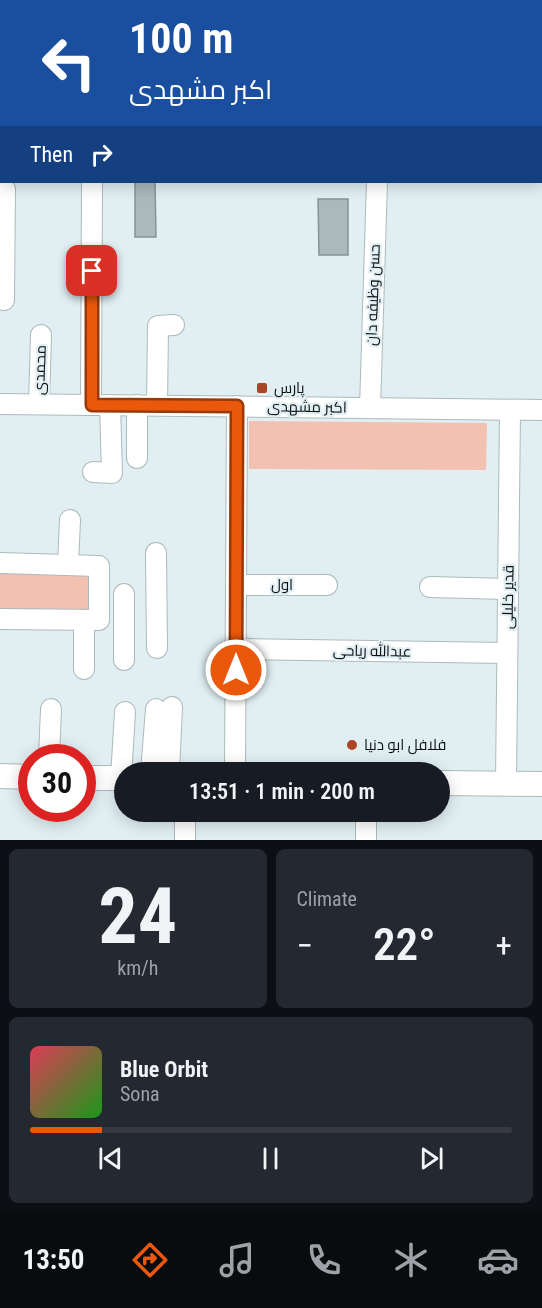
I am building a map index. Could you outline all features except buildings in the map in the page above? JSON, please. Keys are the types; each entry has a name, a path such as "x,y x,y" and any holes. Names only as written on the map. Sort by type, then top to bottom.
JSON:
{"main road":[{"path":"0,776 18,777"},
{"path":"96,778 114,778"},
{"path":"450,783 542,784"}],"street":[{"path":"92,183 101,405 112,473 93,472"},
{"name":"حسن وظیفه دان","path":"370,408 377,183"},
{"path":"4,300 2,242 5,189"},
{"path":"157,405 158,325"},
{"name":"محمدی","path":"39,404 41,335"},
{"name":"اکبر مشهدی","path":"0,404 542,410"},
{"path":"137,405 137,458"},
{"path":"235,762 237,406"},
{"name":"قدیر خلیلی","path":"506,784 510,410"},
{"path":"68,565 70,520"},
{"path":"156,553 154,594 157,648"},
{"path":"0,563 99,566 99,620 0,619"},
{"name":"اول","path":"236,585 327,585"},
{"path":"430,587 508,589"},
{"path":"99,594 154,594"},
{"path":"124,594 124,660"},
{"path":"84,620 84,669"},
{"name":"عبدالله ریاحی","path":"236,650 507,654"},
{"path":"154,762 164,708 169,762"},
{"path":"50,744 51,709"},
{"path":"123,762 125,712"},
{"path":"185,822 185,840"},
{"path":"366,822 366,840"}],"shaded area":[{"path":"249,421 487,423 486,470 249,469"},
{"path":"0,572 91,576 90,613 0,610"}],"place":[{"name":"پارس","path":"262,388"},
{"name":"فلافل ابو دنیا","path":"352,745"}],"route":[{"path":"92,271 92,405 237,406 236,670"}]}
